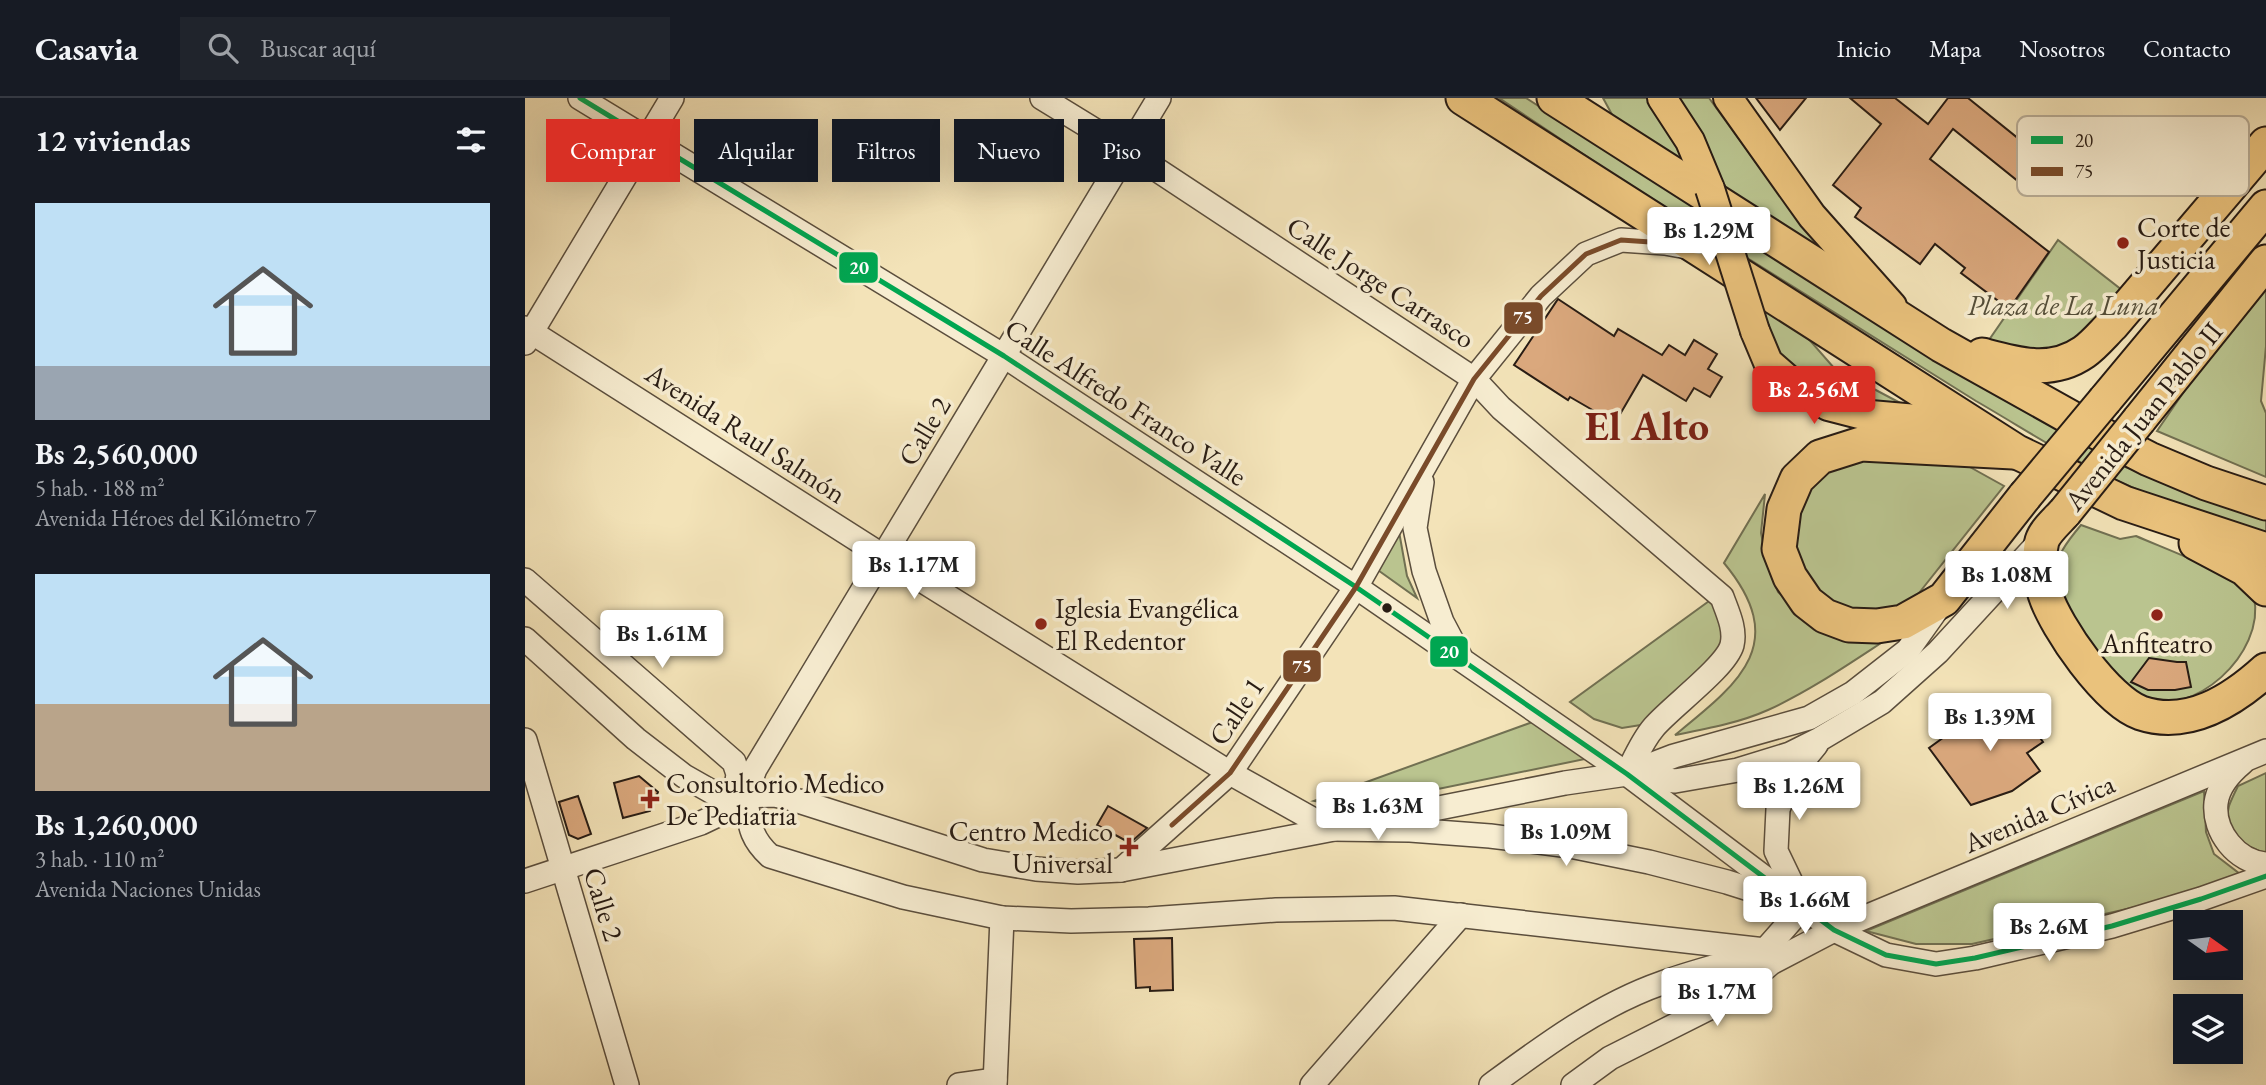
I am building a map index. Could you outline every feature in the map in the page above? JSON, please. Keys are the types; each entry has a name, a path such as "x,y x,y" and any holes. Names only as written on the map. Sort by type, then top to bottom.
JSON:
{"highway":[{"path":"1463,98 2017,452 2122,502 2245,569 2266,589"},
{"path":"1554,98 1587,111 1940,344 2091,429 2149,458 2206,483 2266,503"},
{"path":"2249,164 2266,144"},
{"path":"1940,344 2028,367 2065,362 2084,352 2112,325 2222,196"},
{"name":"Avenida Juan Pablo II","path":"1944,599 2025,496 2266,207"},
{"name":"Avenida Juan Pablo II","path":"2042,539 2266,262"},
{"path":"1944,599 1902,622 1877,626 1849,625 1825,616 1807,601 1790,577 1779,549 1784,509 1797,479 1820,457 1861,444 2017,452"},
{"path":"2122,502 2266,550"},
{"path":"2042,539 2041,561 2045,594 2068,640 2117,698 2140,713 2172,717 2210,710 2241,692 2266,670"}],"main road":[{"path":"1662,98 1690,141 1710,189 1755,331 1769,362 1799,389 1828,406 1859,414 1936,423 1973,424"},
{"path":"1728,98 1812,216 1907,324"}],"street":[{"name":"Calle Alfredo Franco Valle","path":"580,98 614,119"},
{"path":"659,119 673,98"},
{"name":"Calle Jorge Carrasco","path":"1042,98 1078,120"},
{"name":"Calle 2","path":"1146,119 1159,98"},
{"name":"Calle Alfredo Franco Valle","path":"680,160 1003,356 1356,587 1627,774 1834,930 1886,955 1936,964 1975,958 2112,926 2201,899"},
{"name":"Calle Jorge Carrasco","path":"1165,175 1474,379 1501,408 1722,597 1731,620 1732,645 1723,660 1654,727 1627,774"},
{"path":"527,334 620,182"},
{"name":"Calle 2","path":"741,792 1108,182"},
{"name":"Calle 1","path":"1121,870 1230,773 1356,587 1474,379 1541,296 1586,254 1621,240 1665,243 1700,250"},
{"name":"Avenida Raul Salmón","path":"527,334 1230,773 1330,829"},
{"path":"1425,467 1415,528 1424,570 1442,622 1463,661"},
{"name":"Avenida Juan Pablo II","path":"1627,774 1675,781 1738,770 1790,754 1820,739 1882,702 1929,660 2042,539"},
{"path":"525,580 734,762 753,835 757,844 770,856 903,897 1002,918 1071,921 1339,908 1394,908 1765,950"},
{"name":"Avenida Juan Pablo II","path":"1627,774 1674,757 1809,718 1853,693 1908,650 1944,599"},
{"path":"525,639 636,739 684,776 714,793 741,792 789,798 983,860 1047,870 1121,870 1565,782 1627,774"},
{"path":"1803,907 1776,851 1778,809 1793,773 1820,739"},
{"name":"Calle 2","path":"525,740 627,1085"},
{"path":"2257,755 2227,775 2216,802 2219,829 2234,850 2258,863 2266,864"},
{"name":"Avenida Cívica","path":"1834,930 2257,755"},
{"path":"525,881 563,871 701,823 724,812 741,792"},
{"path":"1330,829 1410,830 1570,846 1714,878 1803,907"},
{"path":"2201,899 2266,876"},
{"path":"2201,899 2266,891"},
{"path":"1765,950 1803,907"},
{"path":"1312,1085 1461,915"},
{"path":"959,1085 995,1082 1002,918"},
{"path":"1491,1085 1593,1015 1661,983 1834,930"},
{"path":"1573,1085 1610,1058 1733,996 1771,963 1834,930"}],"green space":[{"path":"1499,98 1526,98 2038,417 2123,466 2266,518 2266,535 2149,494 2111,478 2060,451 1616,176"},
{"path":"1603,98 1652,98 1696,180 1615,120"},
{"path":"1674,98 1709,98 1795,216 1856,281 1727,197"},
{"name":"Plaza de La Luna","path":"2058,240 2127,294 2089,340 2038,355 1989,340"},
{"path":"2266,284 2266,346 2261,401 2266,413 2266,477 2157,431 2194,377"},
{"path":"1757,299 1800,329 1834,368 1906,406 1842,399 1817,387 1791,368 1776,348"},
{"path":"1950,456 2004,486 1915,598 1890,610 1860,615 1832,607 1807,584 1791,551 1793,506 1842,457"},
{"path":"1765,494 1761,533 1767,563 1778,592 1807,618 1898,632 1818,683 1768,710 1734,722 1675,735 1719,698 1749,660 1755,639 1754,617 1744,592 1724,563"},
{"path":"2081,525 2120,539 2136,536 2216,571 2245,588 2254,597 2255,619 2249,640 2237,660 2221,677 2203,691 2182,700 2162,702 2142,698 2111,675 2079,629 2065,604 2057,580 2058,560"},
{"path":"1398,526 1407,576 1417,598 1375,568"},
{"path":"1716,596 1728,623 1724,653 1647,724 1622,728 1594,719 1570,702"},
{"path":"1538,720 1585,759 1350,807 1314,801"},
{"path":"2266,773 2266,853 2243,843 2232,831 2228,816 2229,806 2238,786"},
{"path":"2204,791 2206,832 2214,854 2240,874 2162,901 1972,944 1916,944 1866,931"}],"building":[{"path":"1756,98 1806,98 1780,130"},
{"path":"1850,98 1895,98 1928,124 1948,98 1968,98 2017,137 2017,180 1953,129 1930,159 2049,252 2009,309 1961,273 1965,268 1935,244 1920,264 1855,217 1861,208 1833,185 1881,124"},
{"path":"1558,299 1614,336 1618,329 1662,355 1669,345 1685,355 1694,340 1717,354 1708,369 1722,377 1710,397 1694,388 1686,401 1643,375 1615,423 1570,397 1568,400 1514,365"},
{"path":"2149,658 2186,662 2191,687 2148,690 2131,682"},
{"path":"2010,696 2043,742 2027,753 2040,771 2012,791 1971,805 1929,748 1962,724 1966,729"},
{"path":"639,776 658,792 650,811 623,818 614,783"},
{"path":"578,796 591,834 578,839 569,835 559,802"},
{"path":"1108,806 1147,828 1130,843 1097,825"},
{"path":"1172,938 1173,990 1150,991 1150,987 1136,988 1134,939"}],"transit line":[{"name":"20","path":"580,98 1004,356 1356,587 1627,774 1834,930 1886,955 1936,964 1975,958 2112,926 2266,876"},
{"name":"75","path":"1172,825 1230,773 1356,587 1474,379 1541,296 1586,254 1621,240 1700,249"}],"place":[{"name":"Corte de Justicia","path":"2123,243"},
{"name":"Anfiteatro","path":"2157,615"},
{"name":"Iglesia Evangélica El Redentor","path":"1041,624"},
{"name":"Consultorio Medico De Pediatria","path":"650,799"},
{"name":"Centro Medico Universal","path":"1129,847"}],"district":[{"name":"El Alto","path":"1647,425"}]}
